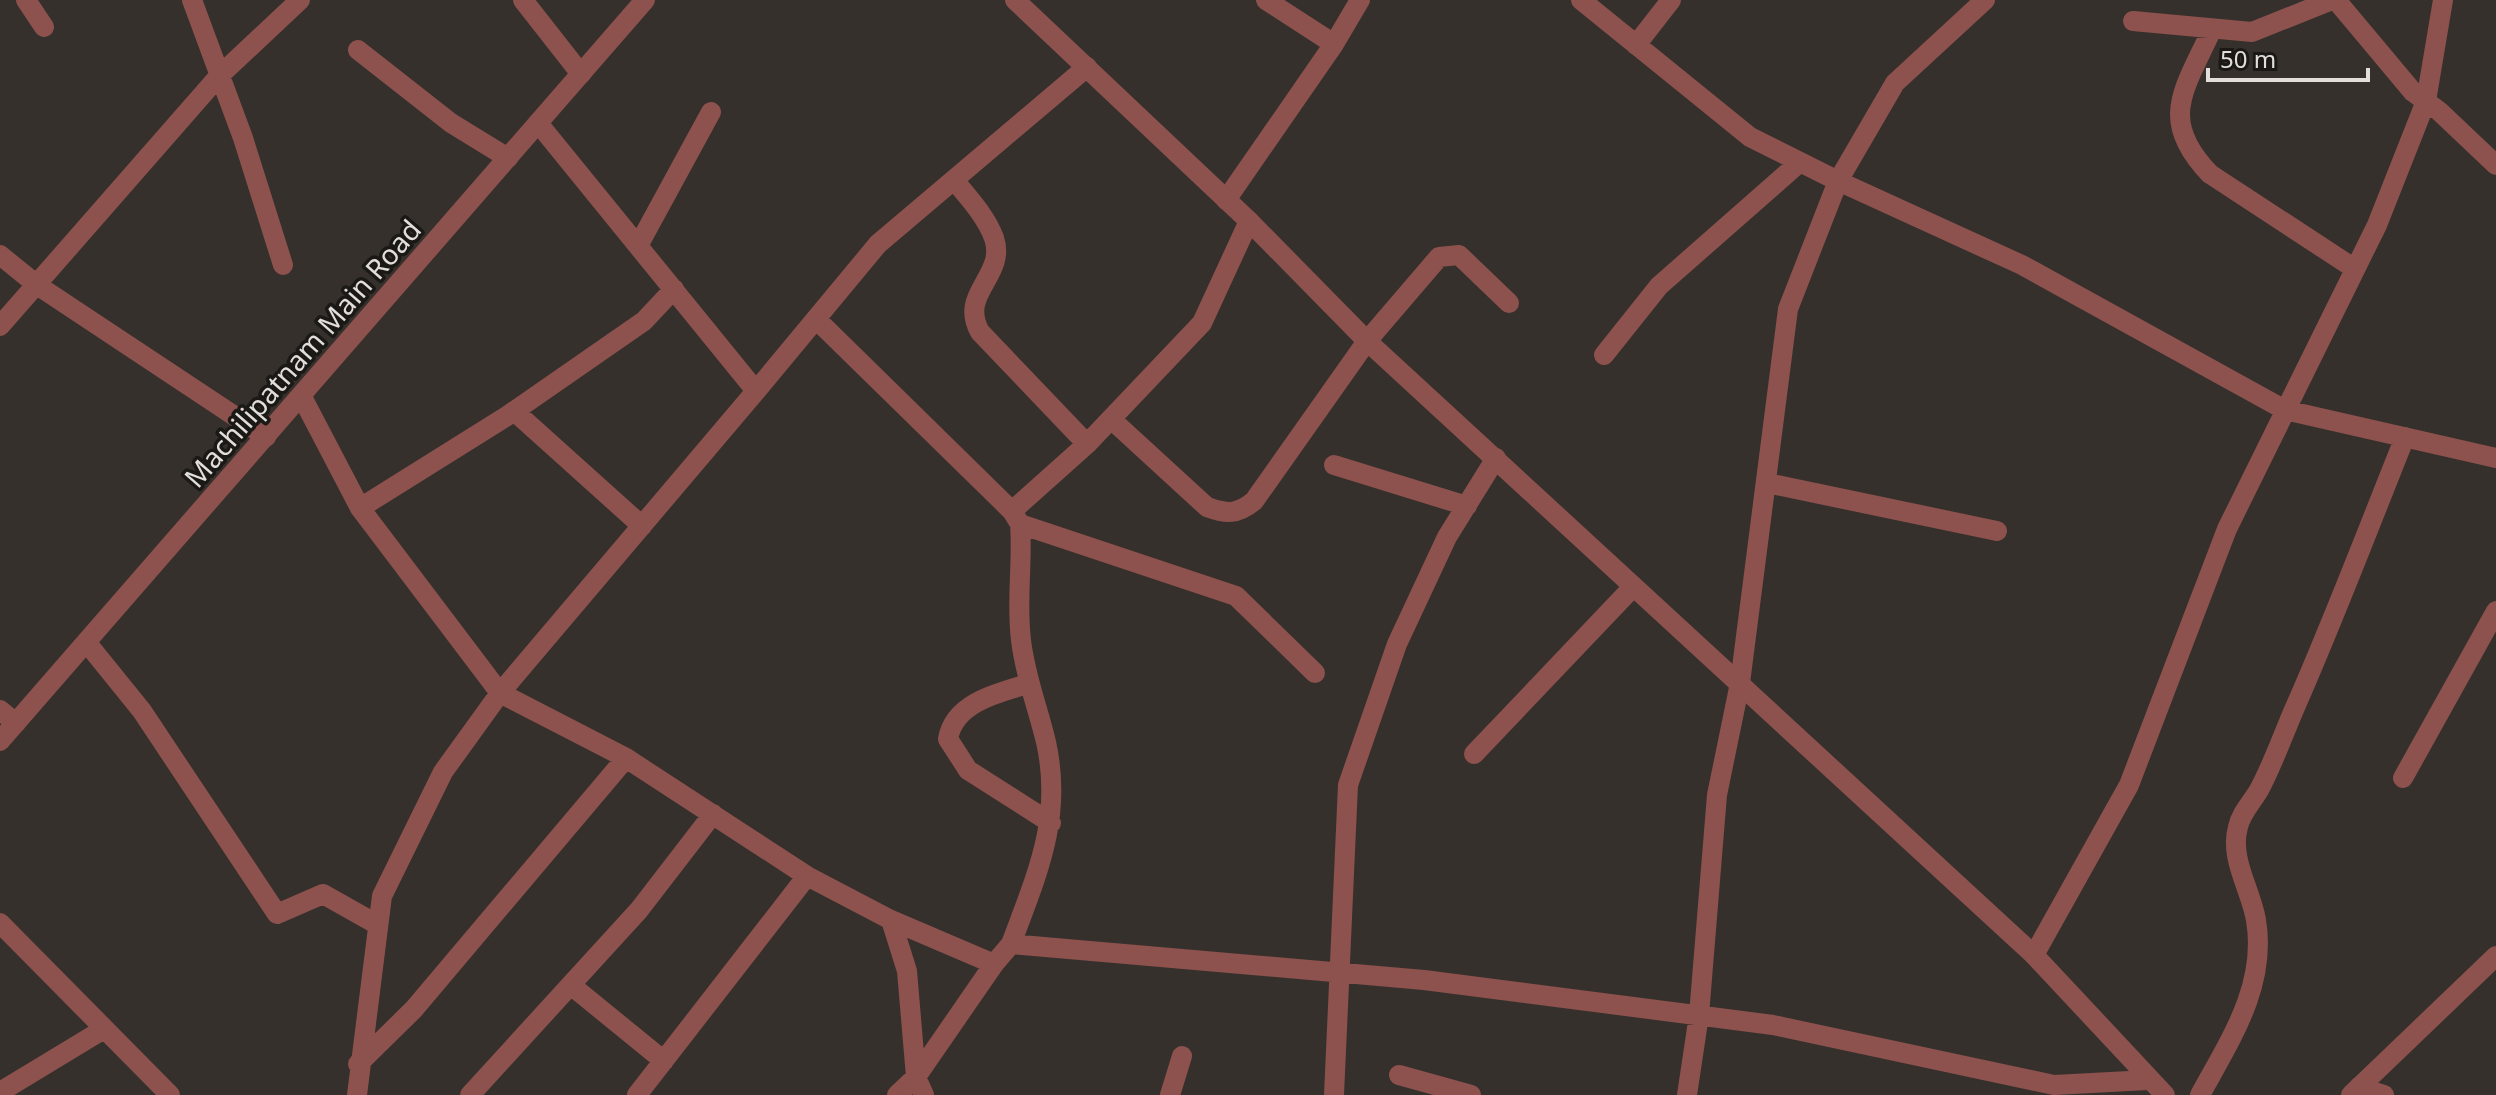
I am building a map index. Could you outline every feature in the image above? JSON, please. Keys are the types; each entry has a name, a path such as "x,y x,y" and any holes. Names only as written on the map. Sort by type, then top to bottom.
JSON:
{"street":[{"path":"26,0 44,27"},
{"path":"192,0 243,138 283,265"},
{"path":"0,326 218,77 300,0"},
{"path":"523,0 581,74"},
{"name":"Machilipatnam Main Road","path":"0,741 8,717 87,643 645,0"},
{"path":"1015,0 1249,221 1367,341 2034,955 2165,1095"},
{"path":"1266,0 1334,44"},
{"path":"1226,200 1334,44 1360,0"},
{"path":"1581,0 1750,137 2022,265 2285,410 2496,458"},
{"path":"1636,45 1671,0"},
{"path":"1687,1095 1699,1015 1717,795 1740,683 1788,309 1838,181 1895,83 1985,0"},
{"path":"2133,21 2252,32 2334,0 2413,92 2496,165"},
{"path":"2034,955 2129,785 2227,529 2377,225 2426,101 2443,0"},
{"path":"2212,29 2179,113 2181,136 2191,154 2210,174 2355,269"},
{"path":"358,50 451,123 508,158"},
{"path":"357,1095 358,1064 382,896 443,772 500,693 878,244 1087,67"},
{"path":"638,246 711,112"},
{"path":"538,123 756,391"},
{"path":"1604,355 1659,286 1800,162"},
{"path":"954,180 985,221 994,239 992,268 972,308 972,318 980,332 1087,444"},
{"path":"897,1095 920,1086 994,964 1011,944 1044,855 1051,823 1052,789 1046,741 1028,684 1018,598 1016,517 1202,323 1249,221"},
{"path":"0,255 37,285 266,437"},
{"path":"1111,419 1207,507 1225,514 1243,511 1254,501 1367,341 1439,257 1459,255 1509,303"},
{"path":"360,508 514,411 644,321 674,289"},
{"path":"816,319 1016,517 1236,596 1315,673"},
{"path":"302,397 360,508 500,693 626,758 807,876 891,920 994,964"},
{"path":"514,411 642,526"},
{"path":"2200,1095 2238,1027 2259,959 2256,920 2237,851 2235,837 2239,820 2260,788 2320,652 2405,437"},
{"path":"1334,1095 1348,785 1397,644 1447,537 1496,458"},
{"path":"1334,465 1467,506"},
{"path":"1767,483 1997,531"},
{"path":"1474,754 1633,587"},
{"path":"2403,778 2496,611"},
{"path":"87,643 142,711 277,914 323,894 378,925"},
{"path":"1028,684 993,694 961,712 950,726 948,739 953,752 968,770 1051,823"},
{"path":"358,1064 414,1009 626,758"},
{"path":"470,1095 639,910 713,814"},
{"path":"637,1095 807,876"},
{"path":"891,920 907,971 920,1086"},
{"path":"0,923 170,1095"},
{"path":"1011,944 1339,975 1424,980 1773,1025 2040,1089 2148,1080"},
{"path":"2355,1091 2496,956"},
{"path":"572,986 664,1061"},
{"path":"0,1092 104,1029"},
{"path":"1170,1095 1182,1056"},
{"path":"1399,1075 1471,1095"},
{"path":"2355,1091 2384,1095"}]}
